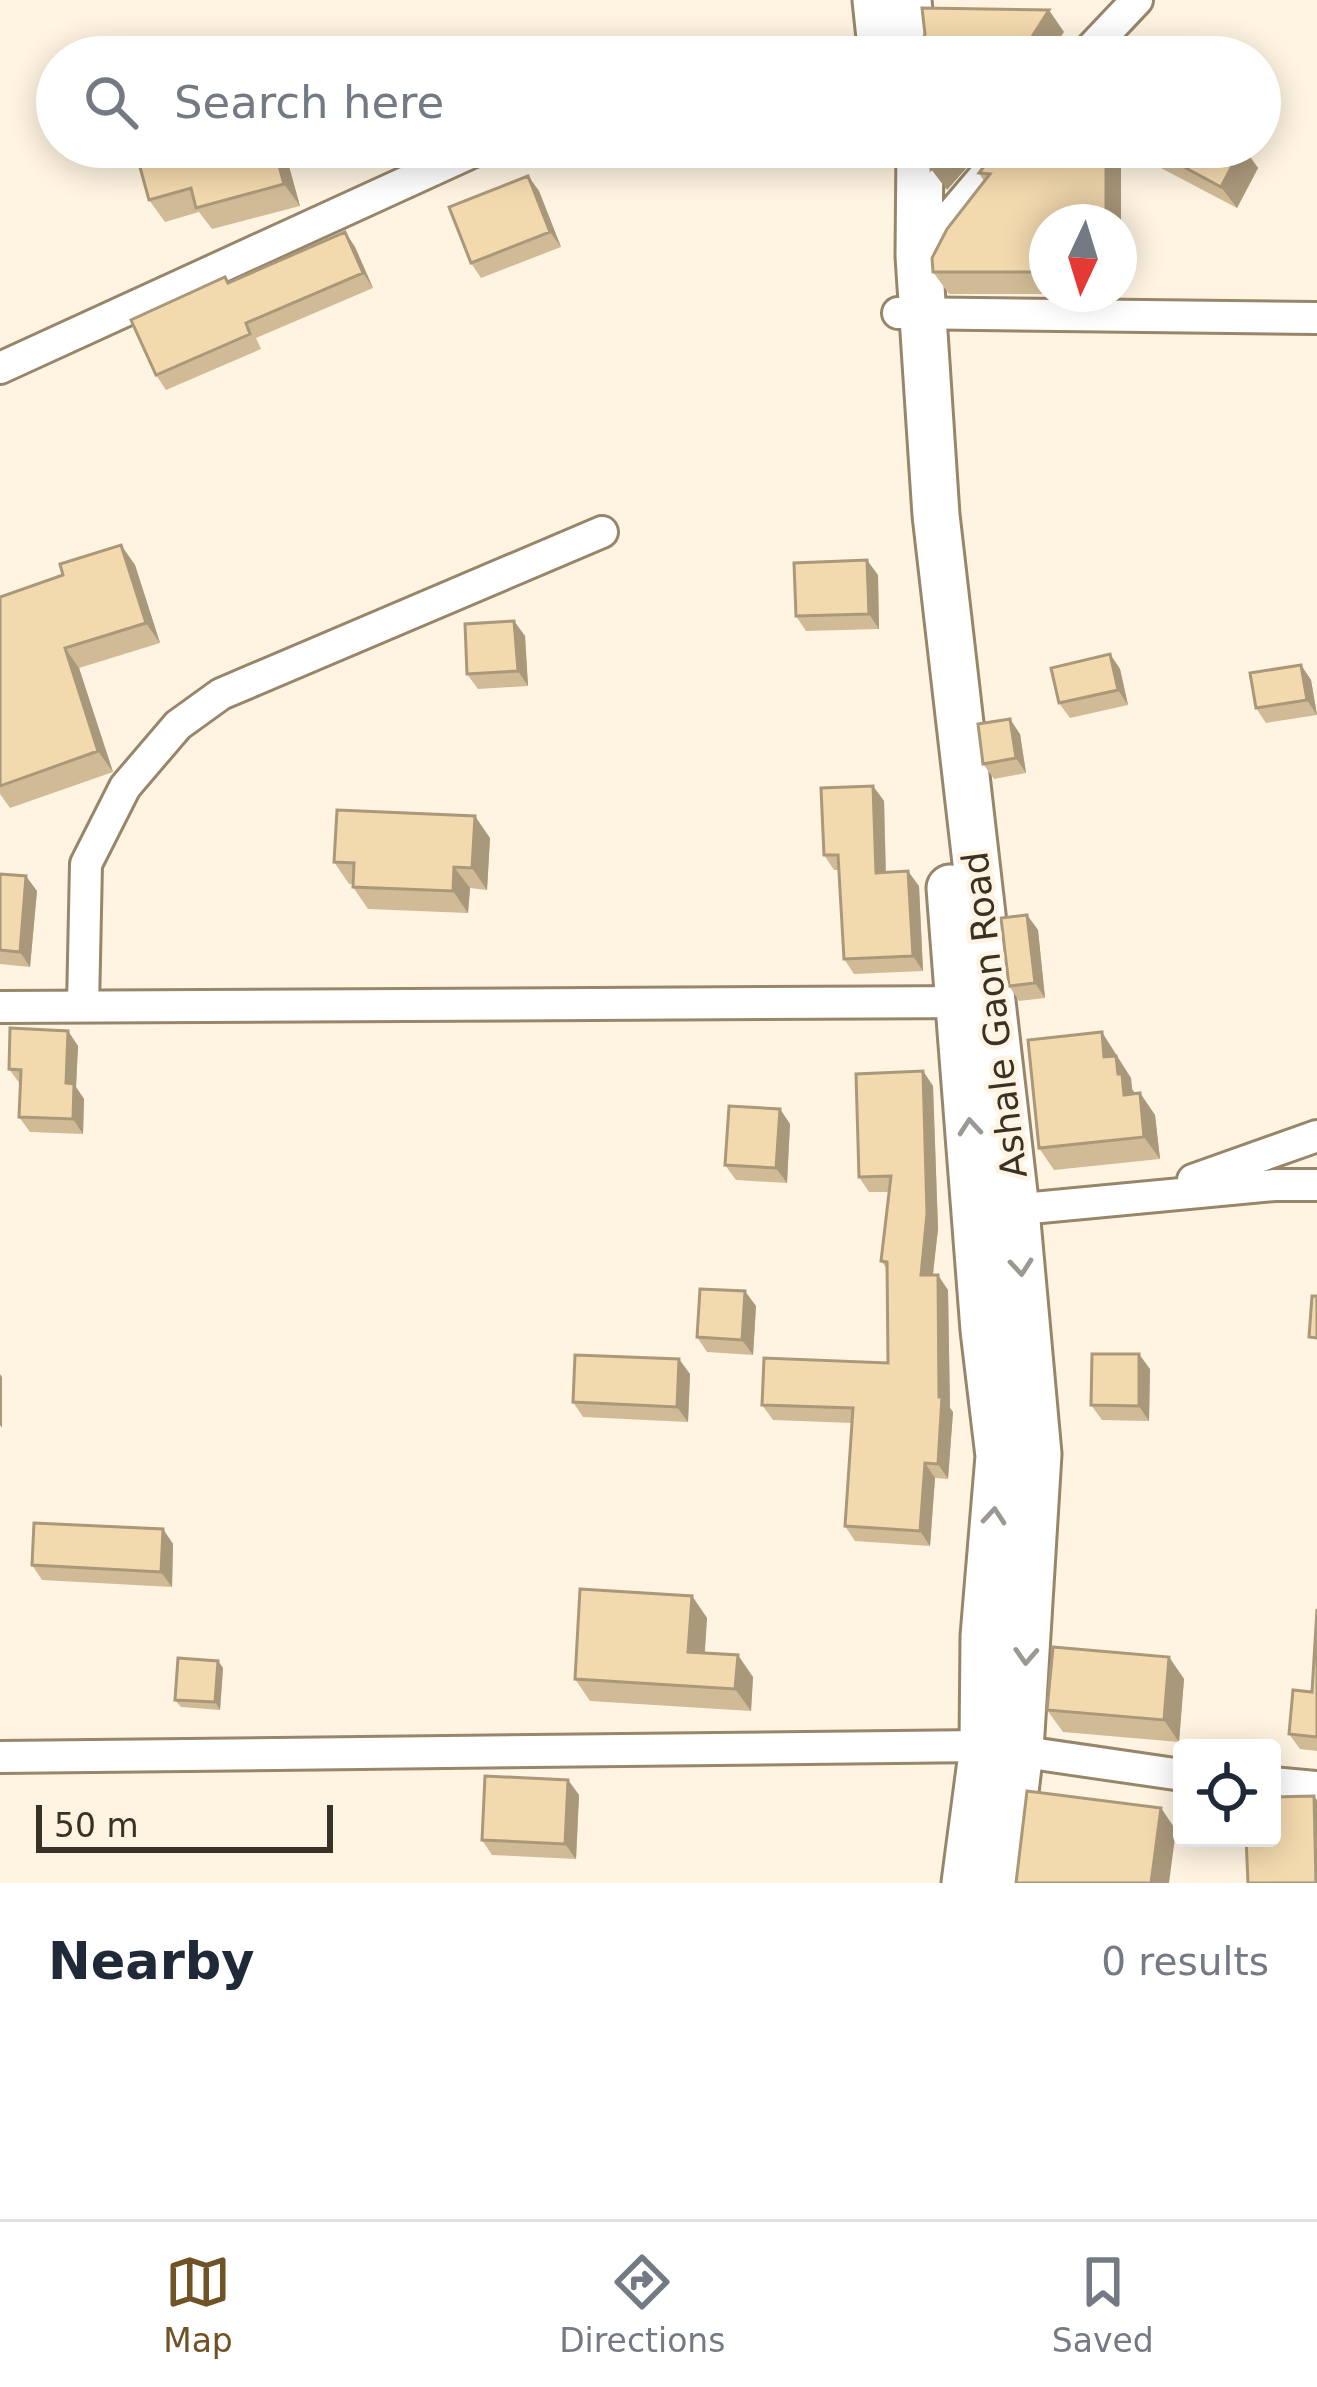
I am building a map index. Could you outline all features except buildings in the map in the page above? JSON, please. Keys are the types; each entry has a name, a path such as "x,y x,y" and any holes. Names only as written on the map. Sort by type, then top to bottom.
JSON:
{"street":[{"path":"876,0 880,36"},
{"path":"908,0 911,36"},
{"path":"1103,36 1137,0"},
{"path":"0,368 437,168"},
{"name":"Ashale Gaon Road","path":"893,168 909,261"},
{"name":"Ashale Gaon Road","path":"918,168 909,261 910,313 946,614 1018,1455 1001,1748 1004,1883"},
{"path":"909,261 991,168"},
{"path":"910,313 1317,318"},
{"path":"83,1006 86,864 125,787 178,725 221,694 602,532"},
{"path":"0,1006 976,1002"},
{"path":"1146,1197 1317,1136"},
{"path":"997,1212 1276,1184 1317,1185"},
{"path":"0,1757 1001,1748 1173,1774"},
{"name":"Ashale Gaon Road","path":"965,1883 1001,1748"},
{"path":"1281,1785 1317,1787"}]}
